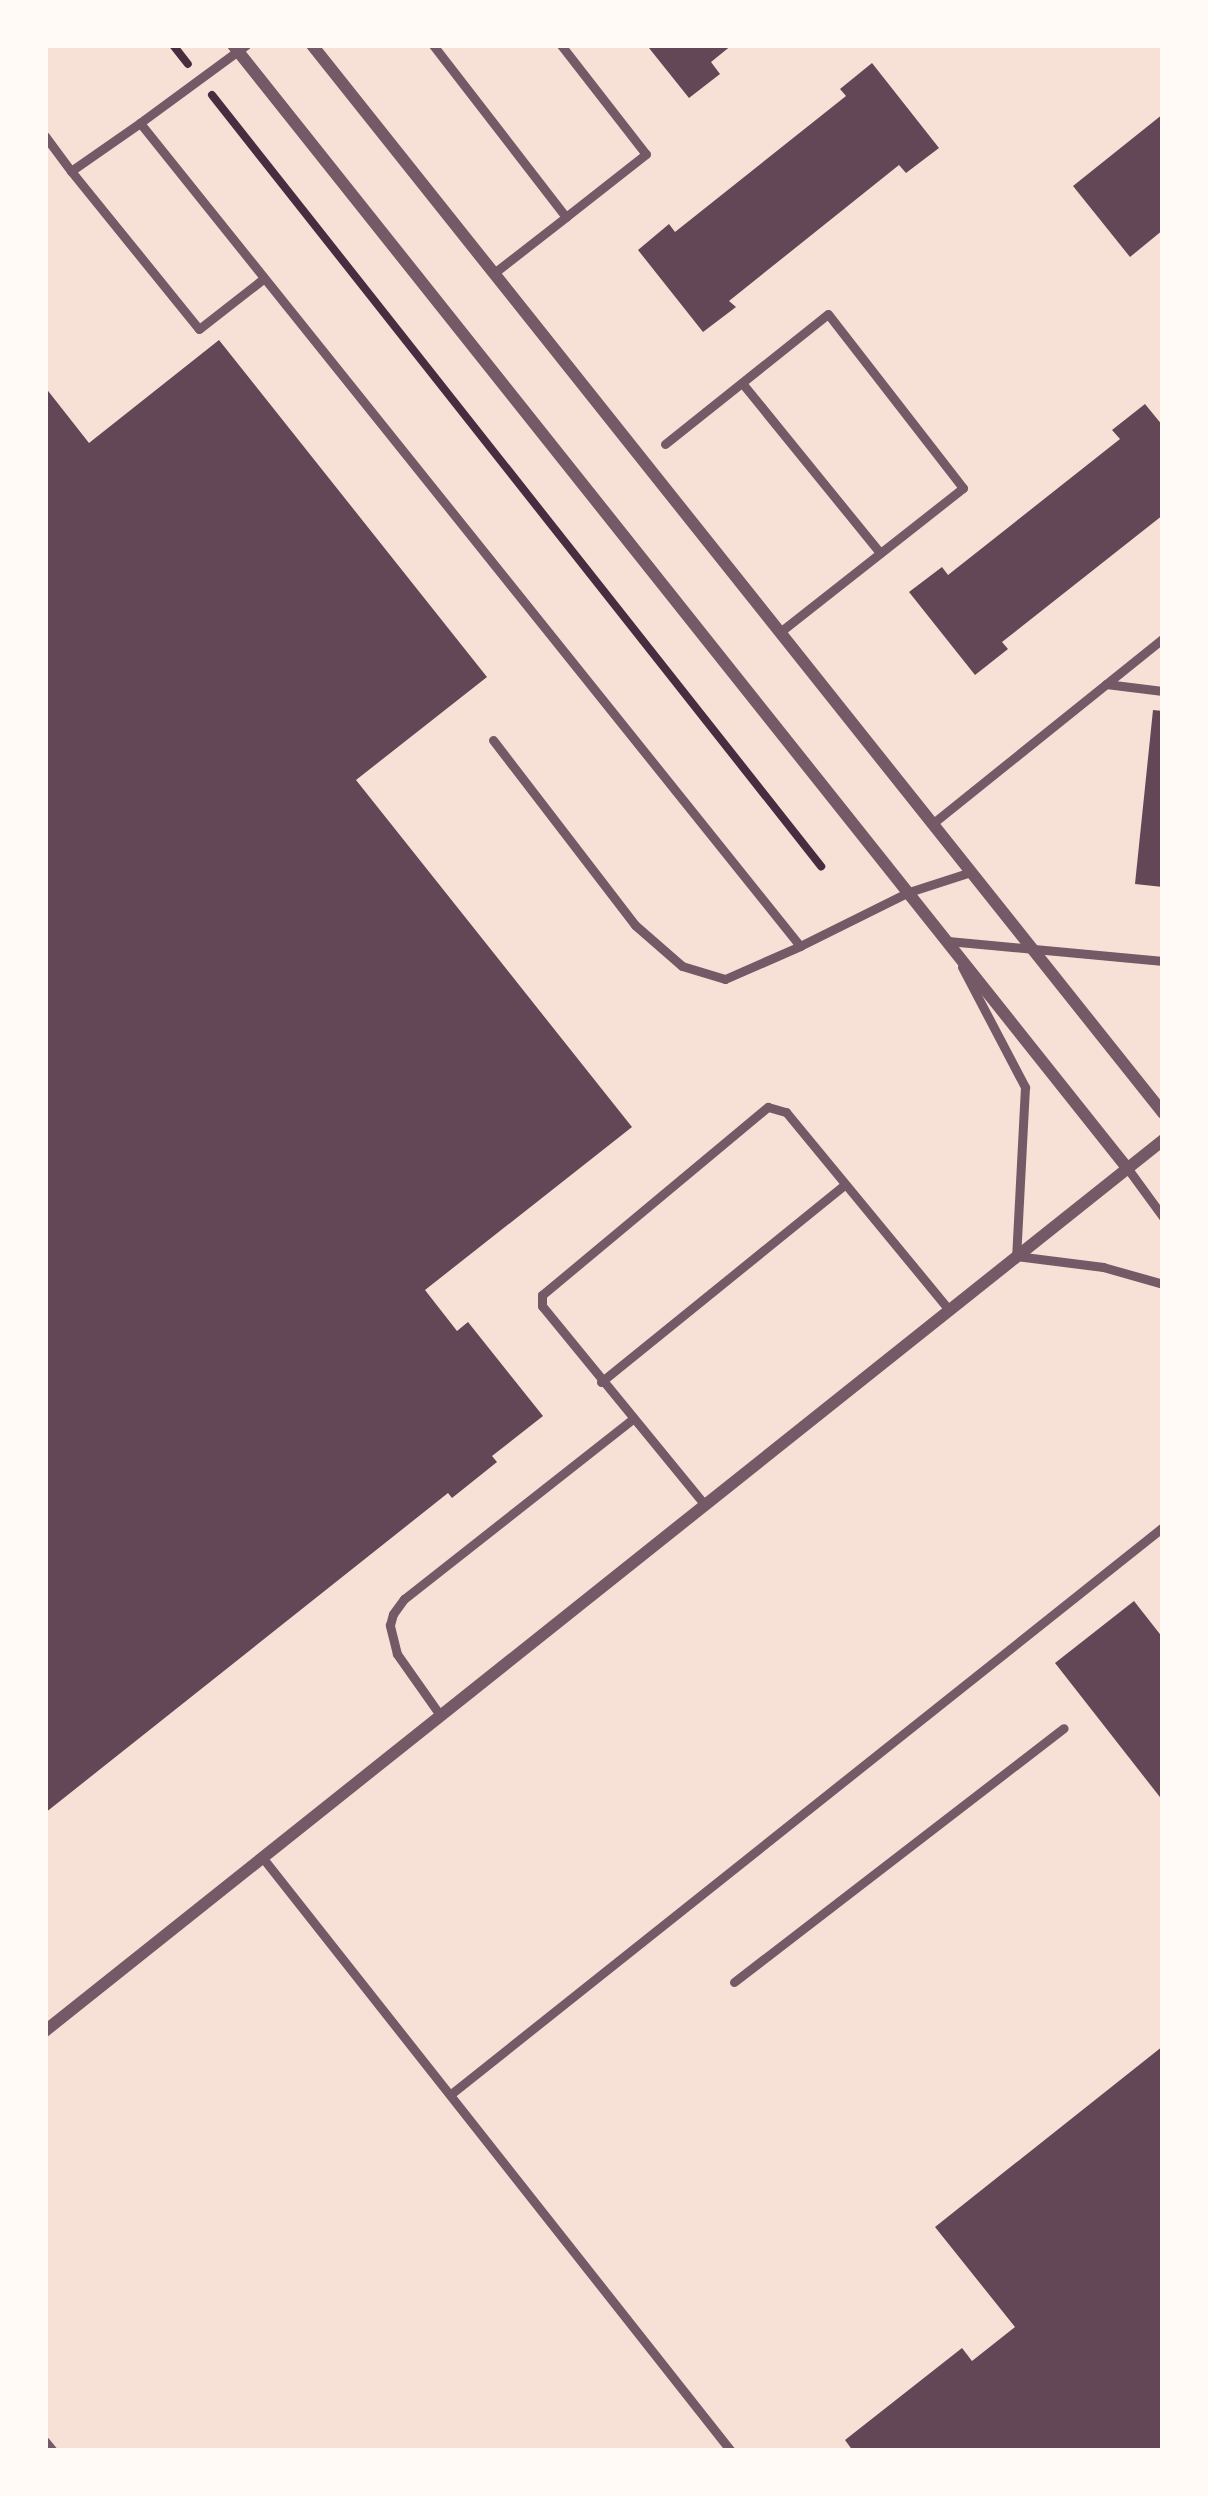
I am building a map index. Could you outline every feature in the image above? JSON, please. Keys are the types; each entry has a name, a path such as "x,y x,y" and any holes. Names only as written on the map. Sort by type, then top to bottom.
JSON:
{"street":[{"path":"312,45 1163,1113"},
{"path":"239,47 1129,1168"},
{"path":"45,2031 1163,1140"}],"lane":[{"path":"433,45 566,217"},
{"path":"494,273 646,154 561,45"},
{"path":"70,171 239,47"},
{"path":"140,123 800,946"},
{"path":"45,136 199,329 263,279"},
{"path":"665,444 828,314 963,488 780,632"},
{"path":"742,383 880,553"},
{"path":"932,824 1163,638"},
{"path":"1106,684 1163,692"},
{"path":"493,740 635,925 682,966 724,979 909,892 971,872"},
{"path":"948,941 1163,961"},
{"path":"948,941 1025,1087 1016,1256 1103,1267 1163,1284"},
{"path":"705,1505 542,1306 542,1294 657,1197 775,1106 949,1310"},
{"path":"1129,1168 1163,1217"},
{"path":"601,1382 844,1184"},
{"path":"440,1715 397,1654 389,1625 393,1614 404,1599 633,1419"},
{"path":"452,2095 1163,1526"},
{"path":"734,1982 1064,1728"},
{"path":"262,1857 731,2451"},
{"path":"45,2441 53,2451"}],"path":[{"path":"172,45 821,866"}],"building":[{"path":"732,45 711,62 720,74 689,98 649,48"},
{"path":"872,63 939,148 906,173 899,165 729,301 736,307 703,332 638,250 669,224 675,232 846,96 840,89"},
{"path":"1163,114 1163,230 1130,257 1073,186"},
{"path":"219,340 487,677 356,780 632,1127 425,1290 457,1331 468,1322 543,1416 492,1456 497,1462 452,1498 448,1493 45,1813 45,387 89,443"},
{"path":"1145,404 1163,426 1163,515 1002,642 1008,649 975,675 909,592 942,567 948,575 1120,439 1112,430"},
{"path":"1153,710 1163,711 1163,887 1135,884"},
{"path":"1134,1601 1163,1638 1163,1801 1055,1663"},
{"path":"1163,2046 1163,2451 853,2451 845,2440 962,2348 972,2361 1015,2327 935,2227"}]}
